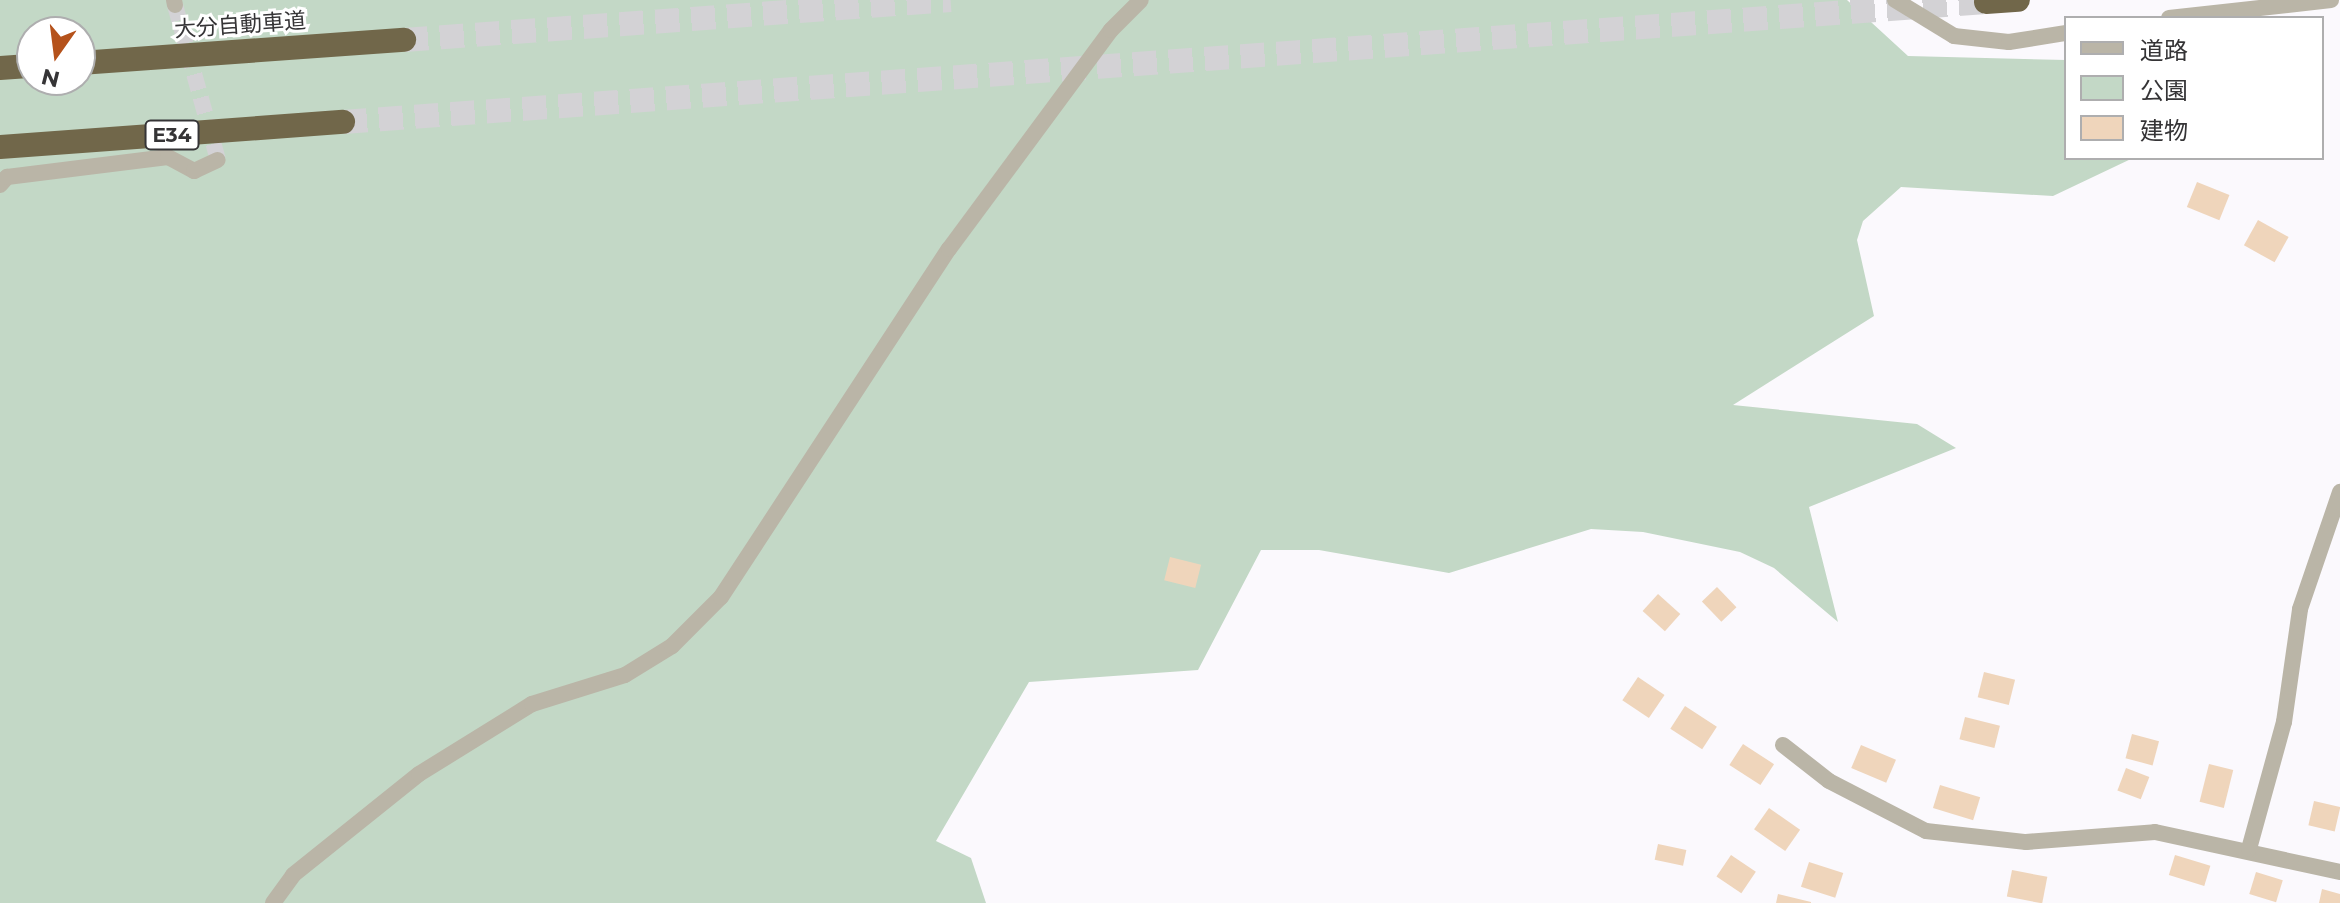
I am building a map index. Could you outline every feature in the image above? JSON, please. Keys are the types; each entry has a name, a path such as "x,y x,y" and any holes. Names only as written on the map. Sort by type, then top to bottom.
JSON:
{"highway":[{"path":"1986,2 2018,0"},
{"name":"大分自動車道","path":"96,62 404,40"},
{"name":"E34","path":"0,147 343,122"}],"street":[{"path":"273,903 293,875 419,774 532,704 625,675 672,646 721,597 949,249 1111,30 1141,0"},
{"path":"1895,0 1954,36 2009,42 2064,33"},
{"path":"2187,16 2331,0"},
{"path":"0,185 7,177 168,157 194,171 218,160"},
{"path":"2249,849 2284,722 2300,609 2340,492"},
{"path":"1783,745 1829,781 1926,831 2026,842 2125,830 2249,849 2340,872"}],"green space":[{"path":"0,0 1847,0 1908,56 2064,60 2064,160 2129,160 2053,196 1901,187 1863,221 1857,240 1874,316 1733,405 1917,424 1956,448 1809,507 1838,622 1774,568 1740,552 1643,532 1591,529 1449,573 1319,550 1261,550 1198,670 1029,682 936,841 971,858 986,903 0,903"}],"building":[{"path":"2197,182 2229,195 2219,220 2187,207"},
{"path":"2258,220 2289,237 2275,262 2244,245"},
{"path":"1170,557 1201,565 1195,588 1164,580"},
{"path":"1717,587 1736,607 1721,622 1702,602"},
{"path":"1658,594 1680,614 1665,631 1643,611"},
{"path":"1984,672 2015,680 2009,705 1978,697"},
{"path":"1638,677 1665,695 1649,718 1622,700"},
{"path":"1685,706 1717,727 1702,749 1670,729"},
{"path":"1965,717 2000,726 1994,748 1959,739"},
{"path":"2132,734 2159,741 2153,765 2126,758"},
{"path":"1743,744 1774,764 1760,785 1729,765"},
{"path":"1861,745 1896,760 1886,783 1851,768"},
{"path":"2209,764 2233,770 2224,808 2200,802"},
{"path":"2126,768 2149,777 2141,799 2117,790"},
{"path":"1940,785 1980,797 1973,820 1933,808"},
{"path":"2314,801 2340,807 2335,831 2308,825"},
{"path":"1769,808 1800,830 1785,851 1754,829"},
{"path":"1658,844 1686,850 1683,866 1655,860"},
{"path":"1731,855 1756,872 1741,893 1716,877"},
{"path":"2175,855 2210,866 2204,886 2169,875"},
{"path":"1809,862 1843,873 1835,898 1801,887"},
{"path":"2012,870 2047,877 2042,903 2007,897"},
{"path":"2256,872 2283,880 2276,902 2249,894"},
{"path":"2322,889 2340,894 2340,903 2319,903"},
{"path":"1778,894 1811,902 1811,903 1776,903"}],"tunnel":[{"path":"404,40 951,0"},
{"path":"343,122 1986,2"},
{"path":"175,5 218,160"}]}
